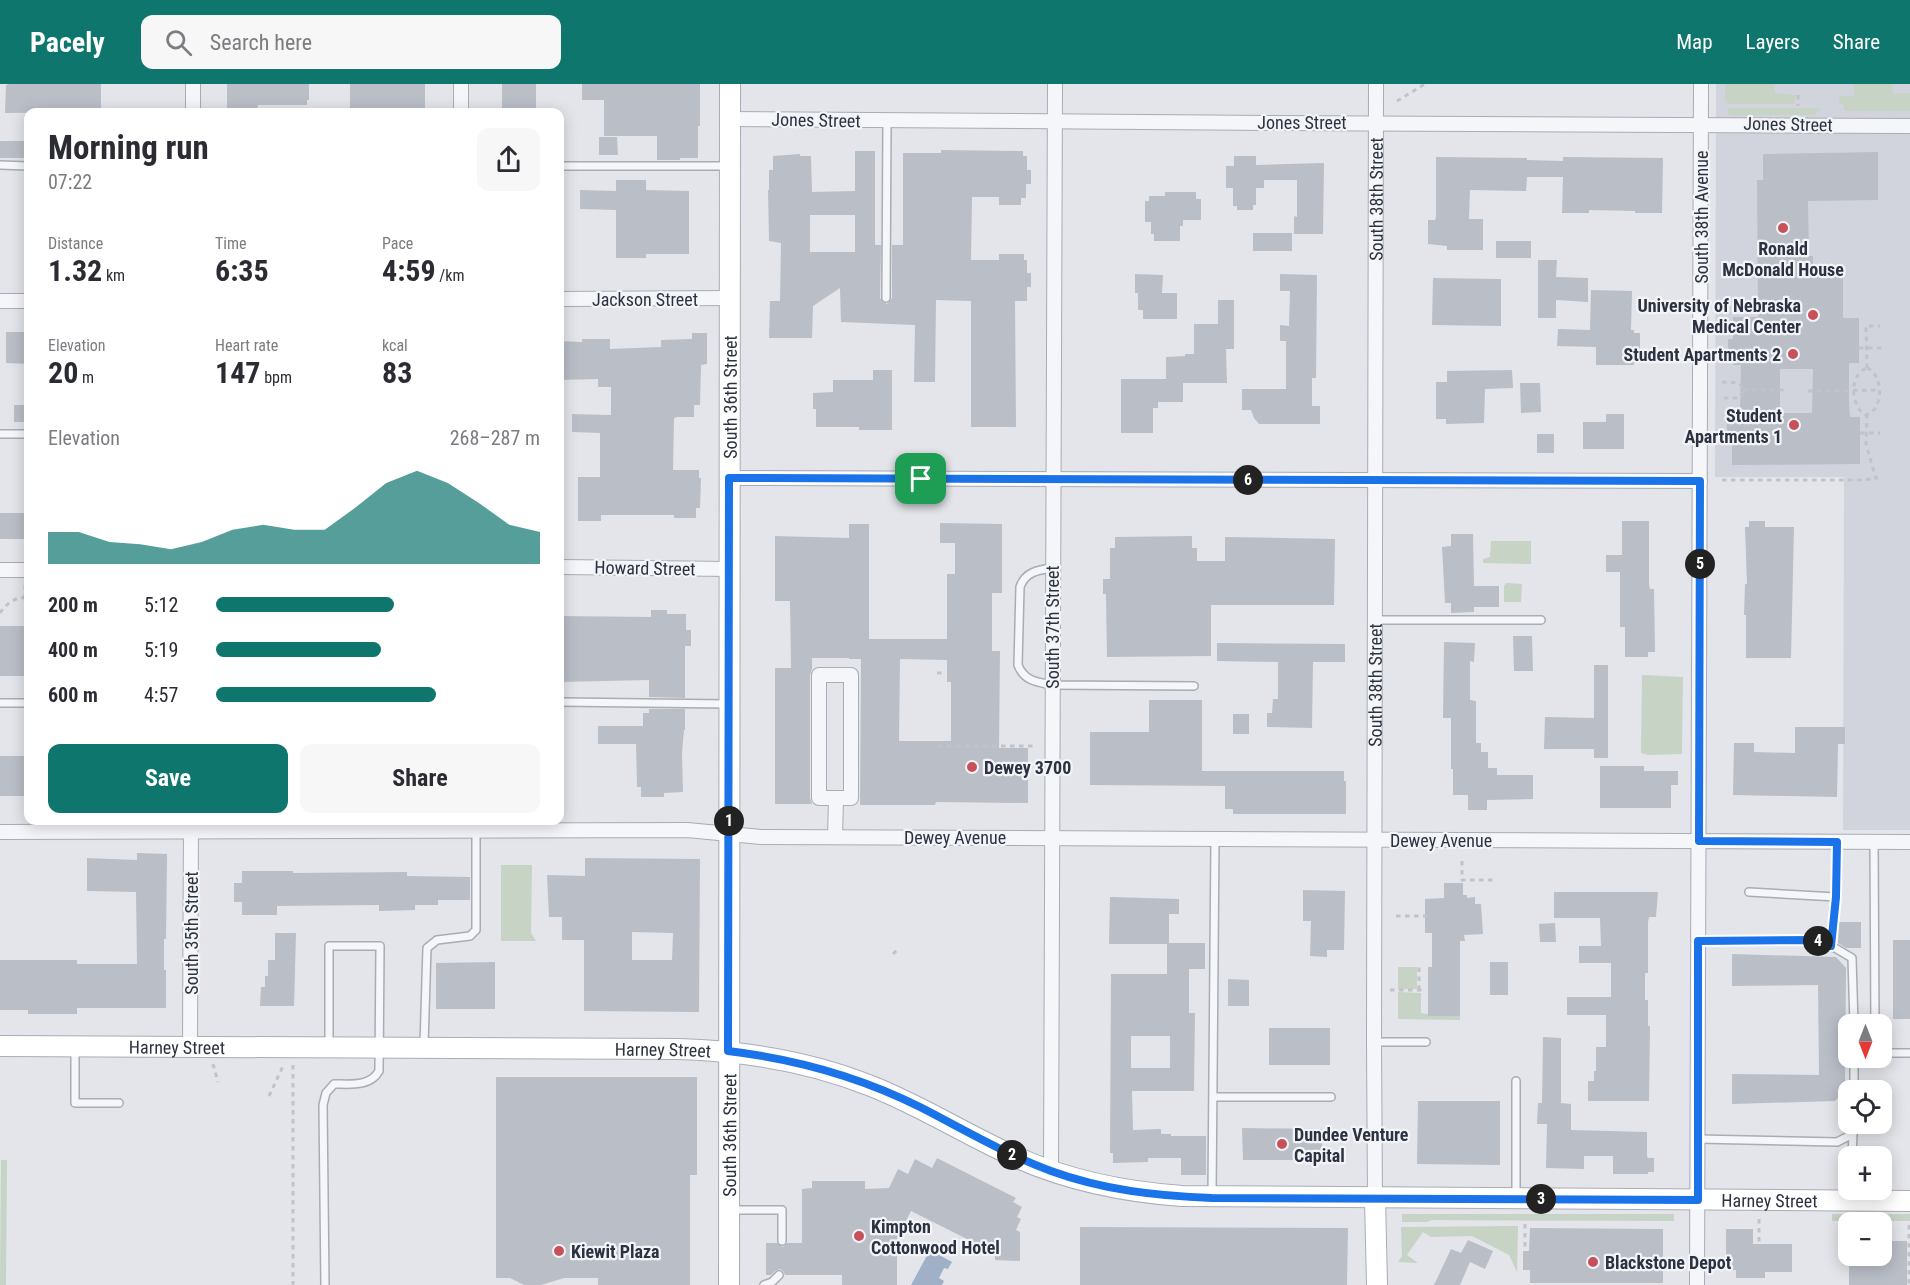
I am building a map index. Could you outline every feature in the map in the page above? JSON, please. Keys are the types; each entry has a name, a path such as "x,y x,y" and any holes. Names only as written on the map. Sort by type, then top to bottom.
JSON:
{"main road":[{"name":"South 36th Street","path":"729,1285 730,84"},
{"name":"Harney Street","path":"0,1046 424,1047 728,1051 782,1059 823,1069 920,1107 990,1145 1051,1171 1078,1180 1133,1191 1212,1198 1698,1200 1838,1195"},
{"name":"South 38th Street","path":"1376,1199 1377,1285"},
{"name":"Harney Street","path":"1892,1199 1910,1201"}],"street":[{"path":"193,84 193,108"},
{"path":"461,84 461,108"},
{"name":"South 37th Street","path":"1051,1171 1055,84"},
{"name":"South 38th Street","path":"1376,84 1374,1042 1376,1199"},
{"name":"South 38th Avenue","path":"1697,1285 1701,84"},
{"name":"Jones Street","path":"730,119 1055,123 1701,123 1910,126"},
{"name":"Jackson Street","path":"564,299 730,298"},
{"path":"0,301 24,301"},
{"path":"729,478 1700,481"},
{"name":"Howard Street","path":"564,567 730,569"},
{"path":"0,570 24,574"},
{"path":"819,675 851,675 851,798 836,798 819,798 819,675"},
{"path":"835,837 836,798"},
{"name":"Dewey Avenue","path":"0,832 191,826 460,826 476,831 687,830 761,837 1910,842"},
{"name":"South 35th Street","path":"190,1046 191,826"}],"lane":[{"path":"886,298 887,121"},
{"path":"0,165 24,166"},
{"path":"564,166 730,166"},
{"path":"0,434 24,434"},
{"path":"1053,568 1033,572 1022,581 1020,587 1018,665 1021,674 1031,681 1052,685 1194,686"},
{"path":"1375,620 1541,620"},
{"path":"564,702 729,704"},
{"path":"0,703 24,703"},
{"path":"424,1047 427,948 437,940 470,936 476,930 476,831"},
{"path":"1212,1198 1215,839"},
{"path":"1831,946 1836,897 1837,842"},
{"path":"1874,842 1875,1014"},
{"path":"1749,892 1836,897"},
{"path":"1698,941 1815,940 1831,946 1852,958 1854,1014"},
{"path":"325,1285 324,1099 334,1084 355,1084 374,1079 379,1071 380,946 329,946 328,1047"},
{"path":"1374,1042 1426,1042"},
{"path":"75,1046 75,1103 119,1103"},
{"path":"1892,1053 1910,1053"},
{"path":"1516,1081 1516,1199"},
{"path":"1213,1097 1331,1097"},
{"path":"1698,1139 1837,1142 1853,1134 1852,1146"},
{"path":"729,1210 782,1210 782,1241"},
{"path":"764,1285 772,1282 779,1275"}],"path":[{"path":"1397,101 1425,84"},
{"path":"1798,95 1798,106"},
{"path":"1867,368 1866,326 1880,326"},
{"path":"1859,348 1882,348"},
{"path":"1867,368 1876,374 1879,390 1875,410 1867,414 1861,412 1858,407 1853,390 1859,373 1867,368"},
{"path":"1722,382 1738,383 1743,390"},
{"path":"1743,390 1785,390"},
{"path":"1722,398 1738,398 1743,390"},
{"path":"1808,391 1879,390"},
{"path":"1722,480 1863,480 1877,478 1868,453 1865,433 1867,414"},
{"path":"1860,433 1880,433"},
{"path":"0,613 4,606 13,600 24,598"},
{"path":"937,673 944,673"},
{"path":"938,746 1033,746"},
{"path":"1461,861 1462,880 1494,880"},
{"path":"1396,916 1432,916"},
{"path":"893,954 897,950"},
{"path":"1388,990 1421,990 1419,963"},
{"path":"212,1063 218,1082"},
{"path":"269,1095 285,1063"},
{"path":"293,1063 293,1285"},
{"path":"1758,1216 1759,1244"},
{"path":"1525,1224 1525,1249"},
{"path":"1909,1225 1909,1285"}],"shaded area":[{"name":"University of Nebraska Medical Center","path":"1716,84 1910,84 1910,830 1843,830 1844,477 1715,477"}],"green space":[{"path":"1725,84 1774,84 1775,93 1795,95 1795,104 1729,104 1725,99"},
{"path":"1854,84 1892,84 1893,93 1910,93 1910,111 1845,111 1843,104 1839,103 1839,96 1854,96"},
{"path":"1728,108 1821,109 1814,115 1734,115 1728,114"},
{"path":"1491,541 1531,541 1531,564 1483,563 1483,559 1490,557"},
{"path":"1506,583 1522,584 1521,602 1504,602"},
{"path":"1642,675 1683,677 1682,754 1648,755 1641,753"},
{"path":"501,865 532,865 531,933 536,941 501,941"},
{"path":"1398,967 1417,967 1417,989 1398,989"},
{"path":"1398,992 1421,993 1421,1013 1429,1016 1460,1016 1460,1020 1398,1019"},
{"path":"1,1160 7,1160 6,1285 0,1285"},
{"path":"1402,1214 1674,1214 1674,1221 1432,1220 1402,1222"},
{"path":"1832,1214 1838,1214 1838,1221 1832,1221"},
{"path":"1892,1214 1910,1214 1910,1221 1892,1221"},
{"path":"1518,1226 1517,1272 1509,1255 1472,1236 1431,1237 1423,1232 1407,1255 1418,1263 1398,1262 1402,1256 1401,1227"}],"water":[{"path":"930,1250 952,1262 948,1269 944,1268 939,1278 944,1281 942,1285 911,1285"}],"building":[{"path":"101,84 101,108 24,108 24,113 5,113 6,85"},
{"path":"227,84 309,84 307,105 258,105 258,108 227,108"},
{"path":"350,84 425,84 425,108 350,108"},
{"path":"502,84 536,84 536,108 502,108"},
{"path":"582,84 700,84 698,158 657,160 657,136 604,136 604,100 582,100"},
{"path":"599,137 617,137 618,155 599,155"},
{"path":"0,141 24,141 24,158 0,158"},
{"path":"941,150 1023,151 1023,156 1027,156 1027,170 1031,170 1031,184 1026,184 1026,198 1021,198 1021,205 999,205 999,197 972,197 971,260 999,260 999,254 1024,254 1024,260 1027,260 1027,273 1031,273 1031,287 1027,287 1027,301 1015,301 1016,427 971,427 971,301 936,300 935,382 914,382 915,325 841,322 840,288 813,306 812,338 769,338 770,301 780,301 781,243 769,241 768,190 769,170 773,170 773,156 800,154 800,156 811,156 812,192 855,191 855,151 875,151 875,245 881,245 880,298 887,304 892,298 892,245 903,245 903,153 941,153","holes":["810,215 855,215 855,252 810,252"]},
{"path":"1878,152 1878,200 1808,201 1809,256 1813,256 1813,270 1843,269 1843,318 1859,318 1859,363 1849,363 1849,401 1850,417 1860,417 1860,464 1732,465 1732,439 1727,439 1727,416 1740,416 1741,365 1733,365 1733,361 1728,361 1728,339 1733,339 1733,317 1758,317 1757,180 1763,180 1763,154","holes":["1780,369 1813,369 1812,413 1780,413"]},
{"path":"1234,156 1256,156 1256,165 1324,163 1323,234 1294,234 1294,216 1297,217 1297,180 1264,180 1264,188 1256,188 1256,205 1253,205 1253,210 1237,210 1237,206 1233,206 1233,188 1226,188 1226,166 1234,166"},
{"path":"1436,157 1527,158 1527,160 1563,161 1563,157 1663,158 1662,213 1589,210 1589,213 1562,213 1563,177 1527,177 1526,191 1470,190 1469,219 1483,219 1483,250 1447,250 1447,246 1428,244 1428,220 1435,220 1436,217"},
{"path":"616,180 646,180 646,190 689,191 689,254 646,254 646,258 616,258 616,210 580,209 580,190 616,191"},
{"path":"1165,192 1196,192 1196,199 1201,199 1201,220 1183,220 1183,226 1180,226 1180,241 1154,241 1154,234 1151,234 1151,222 1145,222 1145,201 1149,201 1149,196 1165,196"},
{"path":"1253,233 1292,233 1292,251 1253,251"},
{"path":"1496,241 1531,241 1531,258 1496,258"},
{"path":"1538,260 1557,260 1556,277 1588,278 1588,302 1556,300 1556,318 1538,318"},
{"path":"1135,274 1163,275 1162,293 1177,293 1177,319 1143,319 1143,310 1138,310"},
{"path":"1280,274 1317,275 1316,378 1312,378 1312,406 1320,406 1320,424 1259,424 1251,410 1242,410 1242,389 1286,389 1286,341 1280,341 1280,325 1289,326 1290,291 1280,291"},
{"path":"1433,278 1501,279 1501,326 1432,325"},
{"path":"1591,290 1632,291 1631,330 1634,330 1634,333 1640,333 1640,363 1596,365 1596,347 1557,346 1558,329 1590,330"},
{"path":"1218,300 1234,300 1234,349 1226,349 1227,383 1183,383 1183,402 1158,402 1158,408 1153,408 1153,433 1121,433 1121,379 1166,379 1166,357 1194,354 1194,324 1218,324"},
{"path":"6,332 24,332 24,364 6,363"},
{"path":"692,333 707,333 707,364 701,365 700,405 694,405 694,417 674,419 673,470 699,470 700,508 696,508 696,518 674,518 674,515 601,515 601,521 578,521 578,477 600,477 600,433 572,432 572,414 611,415 611,387 598,387 598,379 564,380 564,341 610,339 610,349 661,347 661,340 692,339"},
{"path":"873,370 892,370 892,430 816,427 813,393 833,392 833,380 873,380"},
{"path":"1512,370 1513,388 1485,389 1484,423 1446,424 1446,419 1436,419 1436,382 1447,382 1447,371"},
{"path":"1520,383 1540,383 1541,412 1521,413"},
{"path":"14,405 24,405 24,422 14,422"},
{"path":"1606,414 1624,414 1624,449 1583,449 1583,422 1606,422"},
{"path":"1537,434 1554,434 1554,453 1537,453"},
{"path":"0,513 24,513 24,539 0,539"},
{"path":"1622,521 1649,521 1649,584 1650,589 1654,589 1655,652 1648,652 1648,657 1625,657 1625,627 1620,627 1620,572 1606,572 1606,555 1622,555"},
{"path":"1749,521 1765,521 1765,527 1794,527 1791,658 1746,658 1745,527 1749,527"},
{"path":"940,523 1002,524 1002,593 992,593 992,651 1000,651 999,748 1028,748 1028,803 936,802 935,805 860,805 861,659 812,658 810,798 812,804 775,804 775,668 791,668 790,601 775,601 775,536 849,538 849,524 869,524 869,639 947,639 947,574 955,574 955,543 940,543","holes":["900,659 947,660 947,682 951,682 951,741 899,741"]},
{"path":"1451,534 1473,534 1474,586 1499,586 1499,607 1474,607 1474,612 1451,613 1451,603 1445,603 1442,547 1451,546"},
{"path":"1192,536 1192,548 1197,548 1197,561 1225,561 1225,537 1335,539 1334,605 1211,605 1211,656 1107,657 1106,594 1103,594 1103,579 1110,579 1110,548 1115,548 1115,537"},
{"path":"651,610 667,610 667,614 686,614 686,630 691,630 691,646 685,646 685,698 649,697 649,680 564,682 564,616 651,617"},
{"path":"0,626 24,626 24,676 0,676"},
{"path":"1513,636 1532,636 1533,671 1514,671"},
{"path":"1444,642 1475,643 1474,662 1470,661 1470,700 1476,701 1476,743 1481,743 1481,752 1488,752 1488,768 1497,768 1497,775 1533,775 1533,799 1487,800 1487,810 1468,810 1468,795 1453,795 1451,718 1443,718"},
{"path":"1217,643 1345,644 1345,662 1313,662 1312,728 1267,727 1267,713 1272,713 1273,699 1278,699 1278,662 1217,661"},
{"path":"1594,665 1608,665 1608,758 1594,758 1594,749 1544,749 1545,717 1594,718"},
{"path":"1149,700 1202,700 1202,771 1344,771 1346,814 1233,814 1233,809 1225,809 1225,786 1090,785 1090,732 1149,732"},
{"path":"649,709 685,709 682,753 683,792 664,793 664,797 641,797 641,787 637,787 636,744 598,744 598,726 643,726 643,713 649,713"},
{"path":"1233,714 1249,714 1249,734 1233,734"},
{"path":"1795,727 1845,727 1845,744 1838,744 1837,797 1733,795 1734,743 1754,743 1754,752 1795,753"},
{"path":"0,756 24,756 24,796 0,796"},
{"path":"1600,766 1644,766 1644,771 1678,771 1678,785 1671,785 1671,808 1600,808"},
{"path":"137,853 167,854 166,939 164,939 166,1008 77,1008 77,1014 28,1014 28,1010 0,1010 0,960 77,960 77,964 137,964 136,892 87,891 87,858 137,860"},
{"path":"585,858 700,859 699,1012 584,1011 584,940 562,940 562,917 549,917 547,875 585,876","holes":["632,932 673,933 672,960 632,960"]},
{"path":"242,871 407,872 407,876 470,877 470,900 438,900 438,905 415,905 415,910 379,911 379,905 277,906 277,915 242,915 242,902 234,902 234,883 242,883"},
{"path":"1444,883 1463,883 1463,895 1467,895 1467,898 1475,897 1475,904 1481,904 1483,934 1464,935 1465,941 1460,941 1460,1016 1428,1016 1428,967 1432,967 1432,933 1425,933 1425,899 1444,898"},
{"path":"1303,890 1345,891 1344,950 1327,950 1327,957 1310,956 1311,921 1303,921"},
{"path":"1554,892 1658,892 1656,917 1649,917 1648,922 1648,973 1645,973 1645,1000 1648,1000 1648,1026 1650,1026 1649,1101 1588,1101 1588,1081 1594,1081 1594,1071 1596,1071 1596,1047 1606,1047 1606,1015 1567,1015 1567,997 1611,997 1611,963 1579,963 1579,946 1601,946 1600,918 1554,918"},
{"path":"1110,897 1179,899 1179,914 1169,914 1169,943 1205,943 1205,969 1189,969 1189,1013 1195,1013 1194,1091 1132,1091 1133,1130 1161,1129 1161,1134 1171,1134 1171,1136 1206,1136 1206,1175 1181,1175 1181,1158 1148,1158 1148,1162 1113,1163 1113,1153 1110,1153 1111,974 1167,974 1167,944 1109,944","holes":["1131,1036 1170,1036 1170,1068 1131,1068"]},
{"path":"1839,922 1861,922 1861,948 1846,948 1838,943"},
{"path":"1555,923 1556,942 1540,942 1539,924"},
{"path":"275,933 296,933 294,1006 260,1006 261,987 265,987 265,976 268,976 268,960 275,960"},
{"path":"1893,940 1910,940 1910,1019 1893,1019"},
{"path":"1732,954 1836,957 1846,968 1846,1014 1838,1014 1838,1068 1845,1068 1845,1080 1838,1080 1838,1098 1835,1101 1732,1104 1732,1074 1819,1075 1818,985 1732,986"},
{"path":"495,962 495,1009 436,1009 436,963"},
{"path":"1490,962 1508,962 1508,995 1490,995"},
{"path":"1228,979 1249,980 1249,1006 1228,1006"},
{"path":"1269,1028 1330,1028 1330,1065 1269,1065"},
{"path":"1543,1037 1561,1038 1561,1103 1571,1104 1571,1130 1647,1132 1647,1156 1654,1158 1654,1172 1613,1174 1613,1156 1584,1156 1584,1169 1546,1168 1547,1124 1537,1124 1538,1103 1542,1103"},
{"path":"496,1077 697,1077 697,1175 690,1175 690,1285 598,1285 598,1278 564,1278 541,1285 524,1285 510,1278 496,1278"},
{"path":"1418,1101 1500,1101 1500,1165 1417,1164"},
{"name":"Dundee Venture Capital","path":"1242,1128 1322,1129 1322,1160 1243,1160"},
{"path":"937,1158 1016,1198 1013,1202 1022,1207 1017,1217 1021,1219 1016,1230 1020,1232 1020,1261 995,1260 995,1253 911,1211 897,1239 897,1285 842,1285 842,1275 785,1275 780,1269 771,1275 766,1275 766,1243 777,1243 783,1247 787,1243 802,1243 802,1189 812,1188 812,1181 865,1181 865,1189 889,1188 898,1169 908,1174 915,1159 932,1168"},
{"path":"1080,1227 1348,1228 1347,1285 1080,1285"},
{"name":"Blackstone Depot","path":"1530,1228 1663,1229 1663,1283 1530,1283 1530,1270 1523,1270 1523,1251 1529,1251"},
{"path":"1726,1229 1753,1229 1753,1244 1792,1244 1792,1272 1765,1272 1765,1278 1736,1278 1736,1270 1726,1270"},
{"path":"1468,1240 1493,1251 1485,1269 1470,1262 1460,1285 1434,1285 1451,1249 1461,1253"},
{"path":"1892,1241 1907,1241 1907,1285 1849,1285 1849,1266 1892,1266"}],"place":[{"name":"Ronald McDonald House","path":"1783,228"},
{"name":"University of Nebraska Medical Center","path":"1813,315"},
{"name":"Student Apartments 2","path":"1793,354"},
{"name":"Student Apartments 1","path":"1794,425"},
{"name":"Dewey 3700","path":"972,767"},
{"name":"Dundee Venture Capital","path":"1282,1144"},
{"name":"Kimpton Cottonwood Hotel","path":"859,1236"},
{"name":"Kiewit Plaza","path":"559,1251"},
{"name":"Blackstone Depot","path":"1593,1262"}],"route":[{"path":"729,478 921,479 1700,481 1699,841 1837,842 1837,883 1831,946 1815,940 1698,941 1698,1200 1212,1198 1182,1197 1106,1187 1078,1180 1020,1159 920,1107 847,1077 782,1059 728,1051 729,478"}]}
